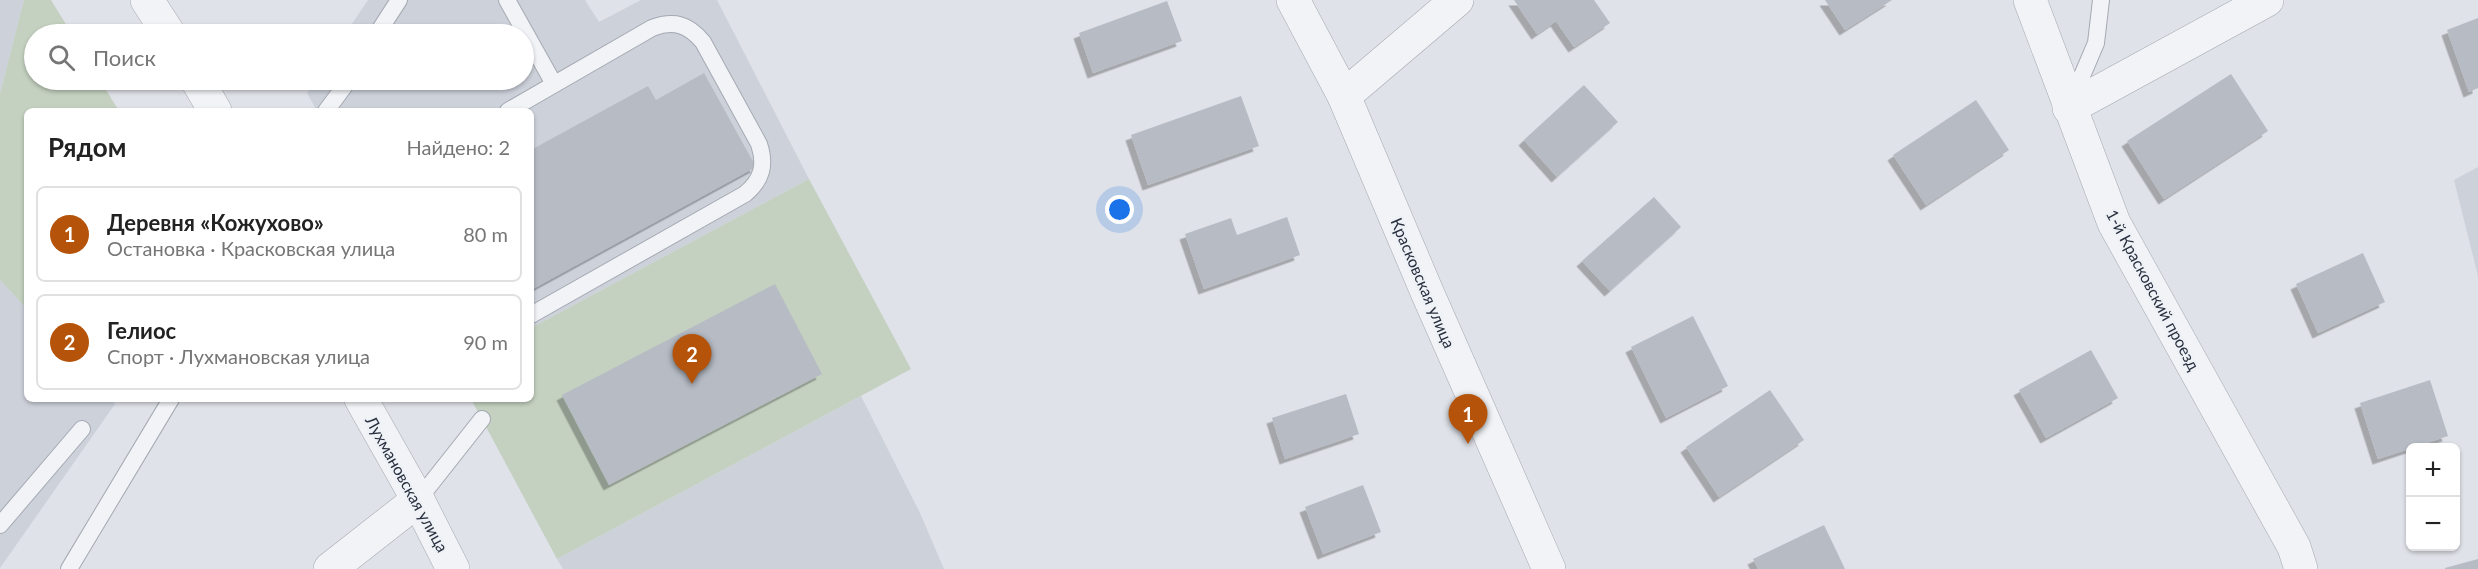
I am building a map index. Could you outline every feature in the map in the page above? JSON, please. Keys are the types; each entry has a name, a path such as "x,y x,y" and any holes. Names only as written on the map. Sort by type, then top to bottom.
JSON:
{"street":[{"path":"147,0 163,24"},
{"name":"Красковская улица","path":"1293,0 1344,96 1549,569"},
{"path":"1344,96 1457,0"},
{"name":"1-й Красковский проезд","path":"2030,0 2114,223 2294,547 2301,569"},
{"path":"2069,108 2267,0"},
{"path":"203,90 213,108"},
{"name":"Лухмановская улица","path":"363,402 418,500 453,569"},
{"path":"330,569 418,500"}],"lane":[{"path":"383,24 399,0"},
{"path":"507,0 520,24"},
{"path":"2069,108 2096,43 2101,0"},
{"path":"513,108 652,28 666,23 681,24 694,31 714,62 759,144 763,158 762,172 756,185 745,194 534,313"},
{"path":"534,48 554,84"},
{"path":"328,108 342,90"},
{"path":"69,569 169,402"},
{"path":"418,500 482,419"},
{"path":"0,525 82,429"}],"shaded area":[{"path":"0,0 24,0 0,94"},
{"path":"368,0 585,0 599,22 641,0 717,0 809,179 534,326 534,108 315,108 307,93 309,90 534,90 534,24 352,24"},
{"path":"2478,167 2478,276 2454,180"},
{"path":"0,280 24,306 24,402 113,402 115,404 0,568"},
{"path":"861,396 920,513 944,569 563,569 557,559"}],"green space":[{"path":"24,0 51,0 66,24 24,24 24,90 106,90 117,108 24,108 24,306 0,280 0,94"},
{"path":"809,179 911,369 557,559 473,402 534,402 534,326"}],"building":[{"path":"1514,0 1594,0 1610,23 1574,47 1556,21 1537,34"},
{"path":"1825,0 1892,0 1845,30"},
{"path":"1167,1 1182,41 1093,73 1079,33"},
{"path":"2478,18 2478,88 2469,92 2447,30"},
{"path":"704,73 756,167 534,288 534,148 648,86 656,100"},
{"path":"2231,74 2268,131 2164,199 2127,141"},
{"path":"1584,85 1618,122 1557,177 1524,140"},
{"path":"1241,96 1259,146 1148,185 1131,135"},
{"path":"1976,100 2009,150 1926,205 1893,155"},
{"path":"1654,197 1681,227 1610,291 1582,261"},
{"path":"1287,217 1300,255 1204,289 1185,234 1231,218 1237,235"},
{"path":"2363,253 2385,302 2318,333 2296,284"},
{"path":"775,284 822,374 609,485 562,395"},
{"path":"1693,316 1728,386 1666,418 1631,347"},
{"path":"2091,350 2118,398 2046,438 2019,390"},
{"path":"2430,380 2448,436 2427,443 2406,443 2406,450 2378,459 2360,403"},
{"path":"1770,390 1804,440 1719,497 1686,447"},
{"path":"1346,394 1359,434 1285,459 1272,418"},
{"path":"1363,485 1381,532 1323,554 1305,507"},
{"path":"1824,525 1845,569 1758,569 1753,559"},
{"path":"2478,559 2478,569 2445,569 2445,568"}],"place":[{"name":"Гелиос","path":"692,384"},
{"name":"Деревня «Кожухово»","path":"1468,444"}]}
